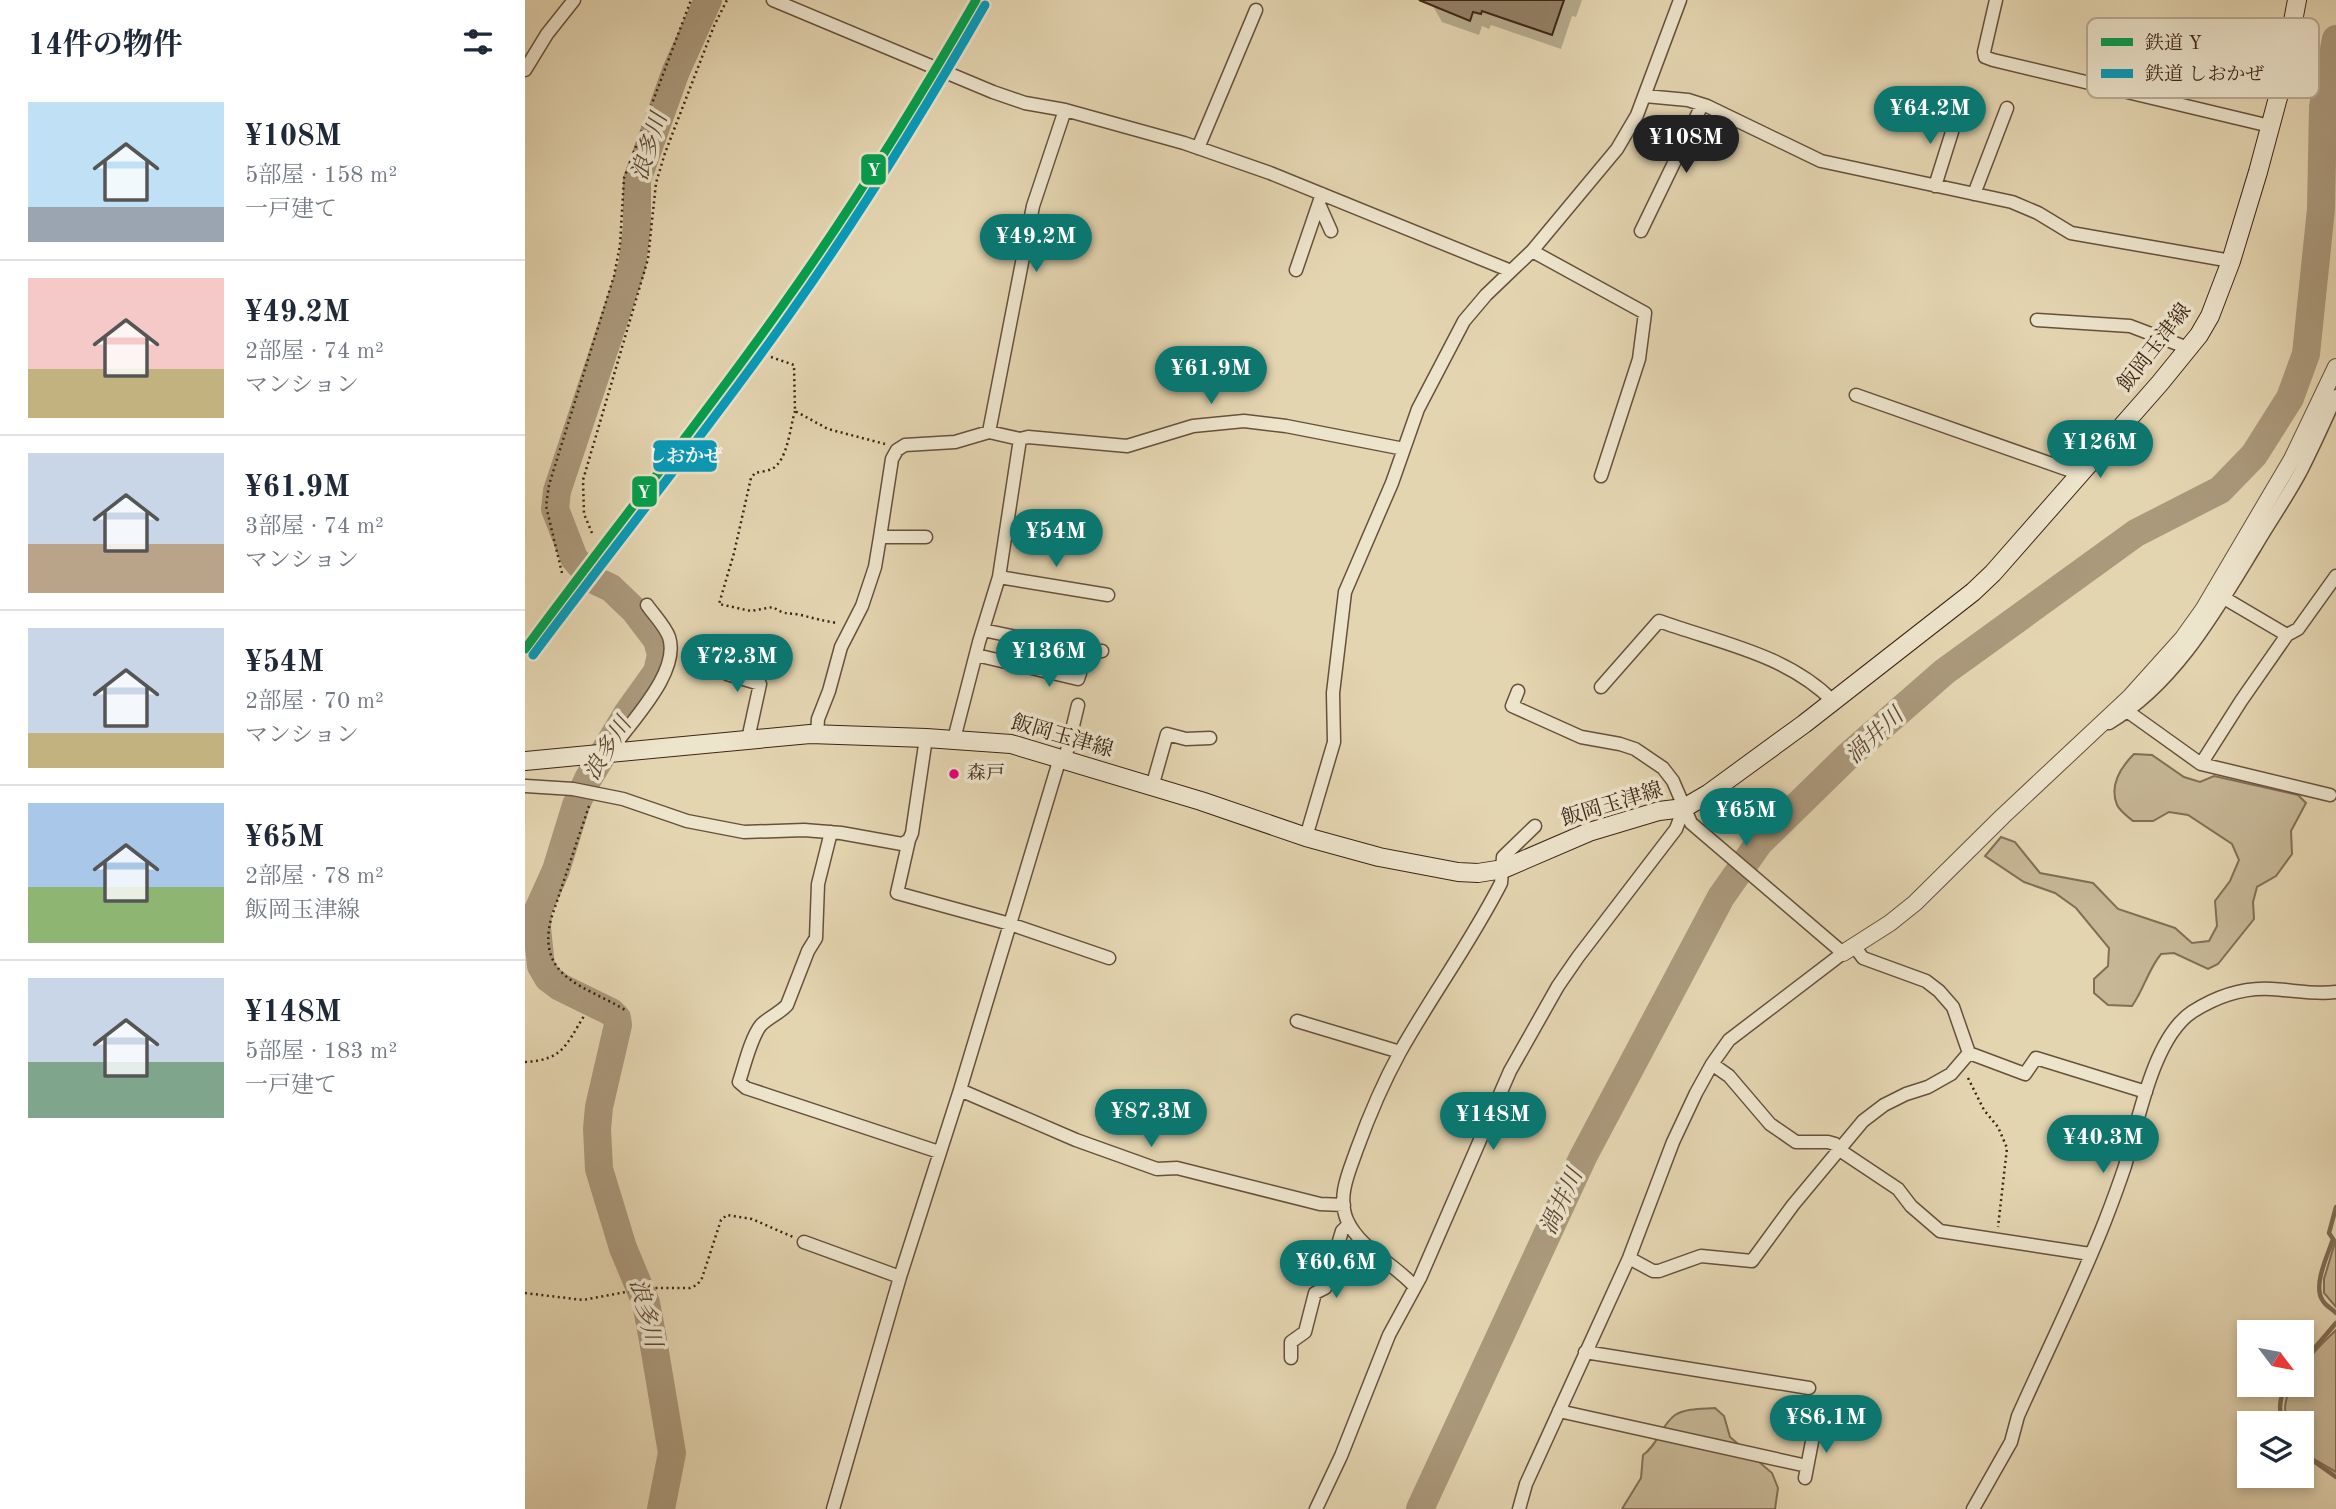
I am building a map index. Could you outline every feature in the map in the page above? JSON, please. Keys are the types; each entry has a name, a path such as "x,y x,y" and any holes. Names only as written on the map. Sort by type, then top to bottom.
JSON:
{"main road":[{"name":"飯岡玉津線","path":"2294,18 2298,0"},
{"name":"飯岡玉津線","path":"526,760 817,734 1011,744 1201,801 1306,837 1379,857 1458,872 1478,873 1503,869 1589,832 1660,811 1687,816 1708,794 1973,592 1993,573 2188,348 2210,316 2231,261 2277,98"}],"street":[{"path":"525,70 547,34 574,0"},
{"path":"773,0 993,92 1025,103 1065,110 1198,148 1321,199 1511,271"},
{"path":"1306,837 1334,742 1333,693 1345,592 1370,539 1417,409 1464,321 1486,295 1532,251 1617,149 1637,115 1680,0"},
{"path":"1996,0 1985,57 2087,82"},
{"path":"1198,148 1256,10"},
{"path":"1645,96 1688,100 1727,114 1821,161 2028,208 2071,233 2231,261"},
{"path":"2152,98 2270,126"},
{"path":"1641,231 1702,105"},
{"path":"1974,194 2007,108"},
{"path":"989,432 1033,206 1065,110"},
{"path":"1935,186 1957,116"},
{"path":"1321,199 1331,231"},
{"path":"1296,270 1321,199"},
{"path":"1532,251 1645,313 1639,359 1601,476"},
{"path":"2036,320 2130,326 2188,348"},
{"path":"1519,1509 1527,1484 1629,1258 1673,1142 1696,1093 1729,1040 1916,902 2160,666 2203,610 2292,459 2336,367"},
{"path":"1856,395 2080,474"},
{"path":"2094,731 2127,711 2182,656 2224,598 2301,472 2334,405"},
{"path":"817,734 818,719 841,647 862,606 874,567 892,459 897,450 905,445 955,442 989,432 1020,439 1028,437 1127,446 1193,426 1244,421 1286,426 1404,449"},
{"path":"954,739 999,577 1020,439"},
{"path":"880,537 926,537"},
{"path":"2201,764 2287,635 2298,629 2336,576"},
{"path":"999,577 1108,595"},
{"path":"2224,598 2287,635"},
{"path":"617,751 618,741 659,685 670,654 669,637 647,605"},
{"path":"1601,687 1660,621 1769,658 1818,685 1833,701"},
{"path":"983,630 1087,652 1102,651"},
{"path":"976,655 1078,679 1087,652"},
{"path":"728,668 727,674 760,684 748,739"},
{"path":"1518,691 1512,706 1581,737 1635,749 1663,768 1673,782 1687,816 1779,898 1849,950 1863,958 1919,978 1939,991 1953,1007 1965,1058"},
{"path":"833,1509 899,1277 960,1090 1078,705"},
{"path":"2127,711 2201,764 2330,795"},
{"path":"1152,787 1167,734 1186,739 1210,738"},
{"path":"926,738 912,833 897,893 1010,924 1109,958"},
{"path":"526,760 526,786 591,792 622,799 687,821 744,832 804,830 902,844 909,841"},
{"path":"1316,1509 1341,1456 1389,1335 1415,1287 1510,1071 1558,986 1687,816"},
{"path":"1415,1287 1402,1273 1371,1250 1349,1224 1343,1205 1344,1186 1372,1109 1400,1052 1497,891 1503,857 1535,826"},
{"path":"831,832 818,884 817,938 808,951 787,1005 762,1024 757,1033 739,1082 746,1088 939,1152"},
{"path":"1973,1509 1985,1492 2014,1435 2018,1416 2090,1254 2125,1166 2137,1117 2168,1037 2177,1024 2205,1005 2237,991 2252,988 2336,992"},
{"path":"1297,1021 1400,1052"},
{"path":"1965,1058 2025,1074 2036,1058 2147,1092"},
{"path":"1629,1258 1659,1271 1701,1256 1752,1261 1863,1121 1884,1105 1928,1087 1951,1074 1965,1058"},
{"path":"1712,1064 1730,1076 1770,1124 1796,1142 1828,1142 1839,1148 1898,1189 1911,1206 1940,1231 2090,1254"},
{"path":"960,1090 1076,1140 1157,1169 1177,1168 1320,1204 1343,1205"},
{"path":"1291,1358 1291,1342 1305,1332 1315,1293 1325,1288 1342,1231 1349,1224"},
{"path":"804,1242 899,1277"},
{"path":"1585,1352 1809,1388"},
{"path":"1559,1411 1806,1472 1815,1426"},
{"path":"1802,1413 1809,1423 1815,1426 1833,1426"}],"path":[{"path":"562,573 546,506 549,485 614,276 620,245 624,178 691,0"},
{"path":"592,533 584,514 583,480 648,259 656,183 714,26 727,0"},
{"path":"771,357 794,365 795,411 779,463 772,469 755,473 751,478 719,604 751,611 773,607 785,615 800,615 840,623 850,629"},
{"path":"795,411 828,429 887,444 897,450"},
{"path":"591,792 546,936 549,952 557,968 593,995 625,1010"},
{"path":"525,1062 544,1061 557,1055 584,1016"},
{"path":"1965,1058 1984,1110 1998,1127 2007,1148 1997,1241"},
{"path":"525,1293 583,1300 647,1288 690,1288 697,1285 702,1278 721,1220 727,1215 753,1219 804,1242"}],"shaded area":[{"path":"2134,754 2152,755 2184,777 2200,782 2214,776 2298,795 2306,803 2291,831 2292,854 2276,876 2257,887 2253,902 2254,919 2218,964 2208,969 2174,953 2161,954 2132,1006 2108,1005 2094,993 2094,979 2108,966 2109,948 2076,908 2055,893 2024,882 1985,856 2001,837 2015,842 2040,873 2093,883 2118,909 2175,928 2192,943 2209,941 2217,926 2215,901 2230,881 2239,860 2232,844 2188,815 2169,812 2153,821 2133,821 2122,812 2115,798 2115,784"},
{"path":"2336,1239 2336,1307 2324,1293 2324,1279"},
{"path":"2336,1330 2336,1472 2314,1459 2314,1411 2285,1411 2287,1397 2314,1397 2314,1353"},
{"path":"1715,1408 1724,1416 1730,1437 1772,1473 1778,1488 1775,1509 1622,1509 1641,1478 1643,1455 1670,1419 1684,1411"}],"building":[{"path":"1419,0 1564,0 1552,35 1482,11 1481,14 1473,12 1470,21"}],"waterway":[{"name":"浪多川","path":"661,1509 672,1453 653,1340 646,1303 623,1248 599,1169 599,1107 618,1025 617,1018 611,1012 560,987 548,978 541,966 537,928 538,910 556,870 576,805 588,779 627,714 657,672 661,655 657,640 635,611 611,588 592,579 574,558 555,509 557,491 632,266 637,226 637,180 676,71 708,0"},
{"name":"渦井川","path":"1420,1509 1583,1157 1721,897 1759,843 1848,756 1944,672 2136,533 2220,490 2254,455 2290,398 2306,354 2321,209 2323,107 2336,39"},
{"path":"2336,1207 2329,1233 2333,1239 2319,1287 2323,1301 2336,1313"},
{"path":"2314,1349 2336,1323"},
{"path":"2281,1411 2282,1397"},
{"path":"2314,1461 2336,1477"}],"rail line":[{"name":"Y","path":"525,649 717,395 806,272 882,157 976,0"},
{"name":"しおかぜ","path":"533,655 726,401 815,277 891,162 985,5"}],"place":[{"name":"森戸","path":"954,774"}]}
